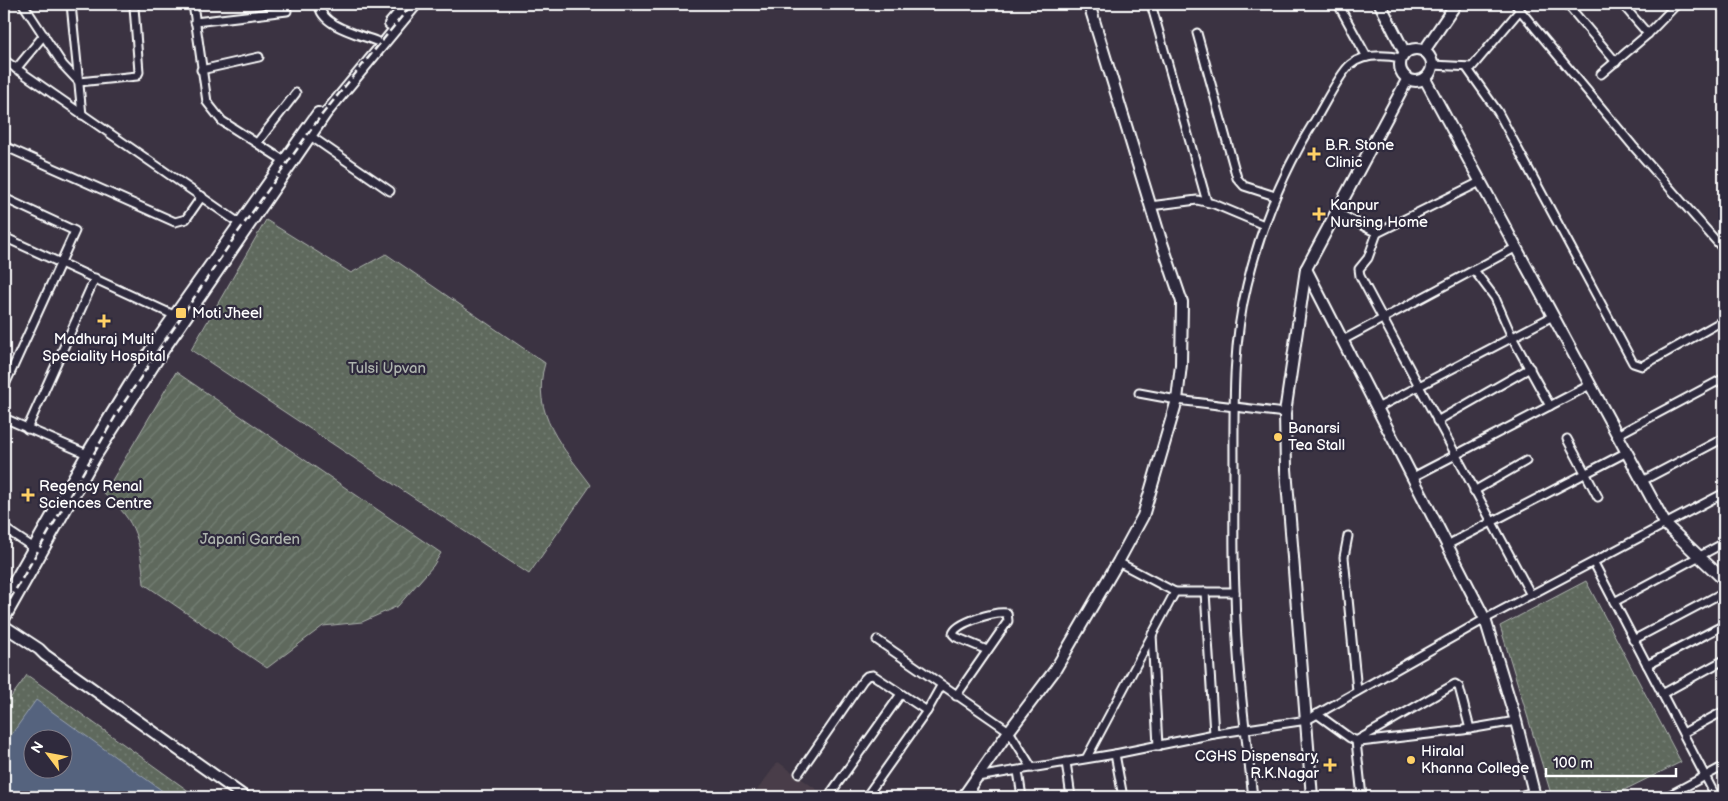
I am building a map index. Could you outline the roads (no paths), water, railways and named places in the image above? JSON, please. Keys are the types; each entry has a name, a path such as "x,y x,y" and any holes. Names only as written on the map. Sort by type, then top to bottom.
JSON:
{"street":[{"path":"4,7 7,4"},
{"path":"24,4 63,66 79,82 132,79 138,74 134,7"},
{"path":"72,4 82,116"},
{"path":"193,4 201,70 207,102 211,109 222,121 283,160"},
{"path":"319,4 321,14 325,18 376,41"},
{"path":"4,619 95,456 271,185 376,41 407,4"},
{"path":"4,600 87,454 174,315 238,223 271,185 283,160 416,4"},
{"path":"963,797 1009,731 1056,670 1143,516 1177,400 1181,365 1182,302 1150,206 1090,6 1101,4"},
{"path":"1151,4 1206,202"},
{"path":"1338,4 1367,58"},
{"path":"1253,797 1245,731 1234,592 1234,407 1238,342 1246,287 1264,225 1275,196 1303,139 1349,65 1367,58 1403,55 1414,49 1424,51 1430,56 1431,73 1425,80 1416,82 1407,80 1401,74 1399,66 1403,55 1380,4"},
{"path":"1424,51 1456,4"},
{"path":"1515,4 1633,146 1724,250"},
{"path":"1567,4 1616,62"},
{"path":"1622,4 1648,34"},
{"path":"1601,74 1648,34 1677,4"},
{"path":"1432,65 1467,68 1478,62 1520,10"},
{"path":"195,22 287,11"},
{"path":"1197,33 1237,178 1244,186 1275,196"},
{"path":"16,69 44,35"},
{"path":"201,70 259,57"},
{"path":"4,60 82,116 202,196 238,223"},
{"path":"1467,68 1498,112 1633,363 1642,366 1724,320"},
{"path":"1312,797 1286,469 1285,413 1306,269 1407,80"},
{"path":"1425,80 1666,525 1724,580"},
{"path":"257,143 296,93"},
{"path":"307,134 390,191"},
{"path":"4,146 175,222 186,219 202,196"},
{"path":"1480,182 1377,233 1368,258 1358,271 1530,595"},
{"path":"4,198 75,231 5,381"},
{"path":"1150,206 1189,200 1206,202 1264,225"},
{"path":"1336,212 1377,233"},
{"path":"4,237 184,321"},
{"path":"1343,340 1515,248"},
{"path":"1306,269 1485,619 1516,720 1534,795 1516,797"},
{"path":"1474,270 1495,298 1512,337 1550,406"},
{"path":"27,429 95,278"},
{"path":"1377,408 1553,316"},
{"path":"1437,422 1530,368"},
{"path":"1617,435 1724,378"},
{"path":"1413,476 1590,385"},
{"path":"1139,393 1177,400 1285,413"},
{"path":"4,418 87,454"},
{"path":"1642,481 1724,438"},
{"path":"1567,439 1598,498"},
{"path":"1447,545 1586,475 1627,452"},
{"path":"1474,491 1526,461"},
{"path":"974,782 1087,757 1115,754 1214,734 1245,731 1307,720 1485,619 1724,493"},
{"path":"4,528 34,548"},
{"path":"1348,536 1344,557 1358,691"},
{"path":"1614,602 1724,543"},
{"path":"1118,562 1176,592 1234,592"},
{"path":"1594,563 1716,797"},
{"path":"1087,757 1176,592"},
{"path":"1205,592 1214,734"},
{"path":"1633,640 1724,592"},
{"path":"956,696 1008,621 1007,613 980,618 958,626 954,630 956,637 987,650"},
{"path":"1647,665 1724,625"},
{"path":"4,626 245,797"},
{"path":"4,634 36,653 44,655"},
{"path":"1152,634 1158,746"},
{"path":"877,640 941,686 1009,731 1032,768"},
{"path":"1662,694 1724,660"},
{"path":"798,773 867,676 873,675 927,711"},
{"path":"1356,741 1455,684 1459,687 1470,729"},
{"path":"866,797 927,711 941,686"},
{"path":"828,797 901,694"},
{"path":"1683,733 1724,711"},
{"path":"1317,714 1356,741 1367,742 1470,729 1516,720"},
{"path":"1356,741 1362,797"},
{"path":"1115,754 1123,797"},
{"path":"1066,762 1071,797"},
{"path":"1666,797 1724,766"},
{"path":"1018,771 1022,797"},
{"path":"973,797 974,782"}],"water":[{"path":"36,700 171,797 4,797 4,745"}],"railway":[{"path":"4,610 119,410 236,235 320,117 412,4"}],"place":[{"name":"B.R. Stone Clinic","path":"1314,154"},
{"name":"Kanpur Nursing Home","path":"1319,214"},
{"name":"Moti Jheel","path":"181,313"},
{"name":"Madhuraj Multi Speciality Hospital","path":"104,321"},
{"name":"Banarsi Tea Stall","path":"1278,437"},
{"name":"Regency Renal Sciences Centre","path":"28,495"},
{"name":"Hiralal Khanna College","path":"1411,760"},
{"name":"CGHS Dispensary, R.K.Nagar","path":"1330,765"}],"park label":[{"name":"Tulsi Upvan","path":"387,368"},
{"name":"Japani Garden","path":"250,539"}]}
